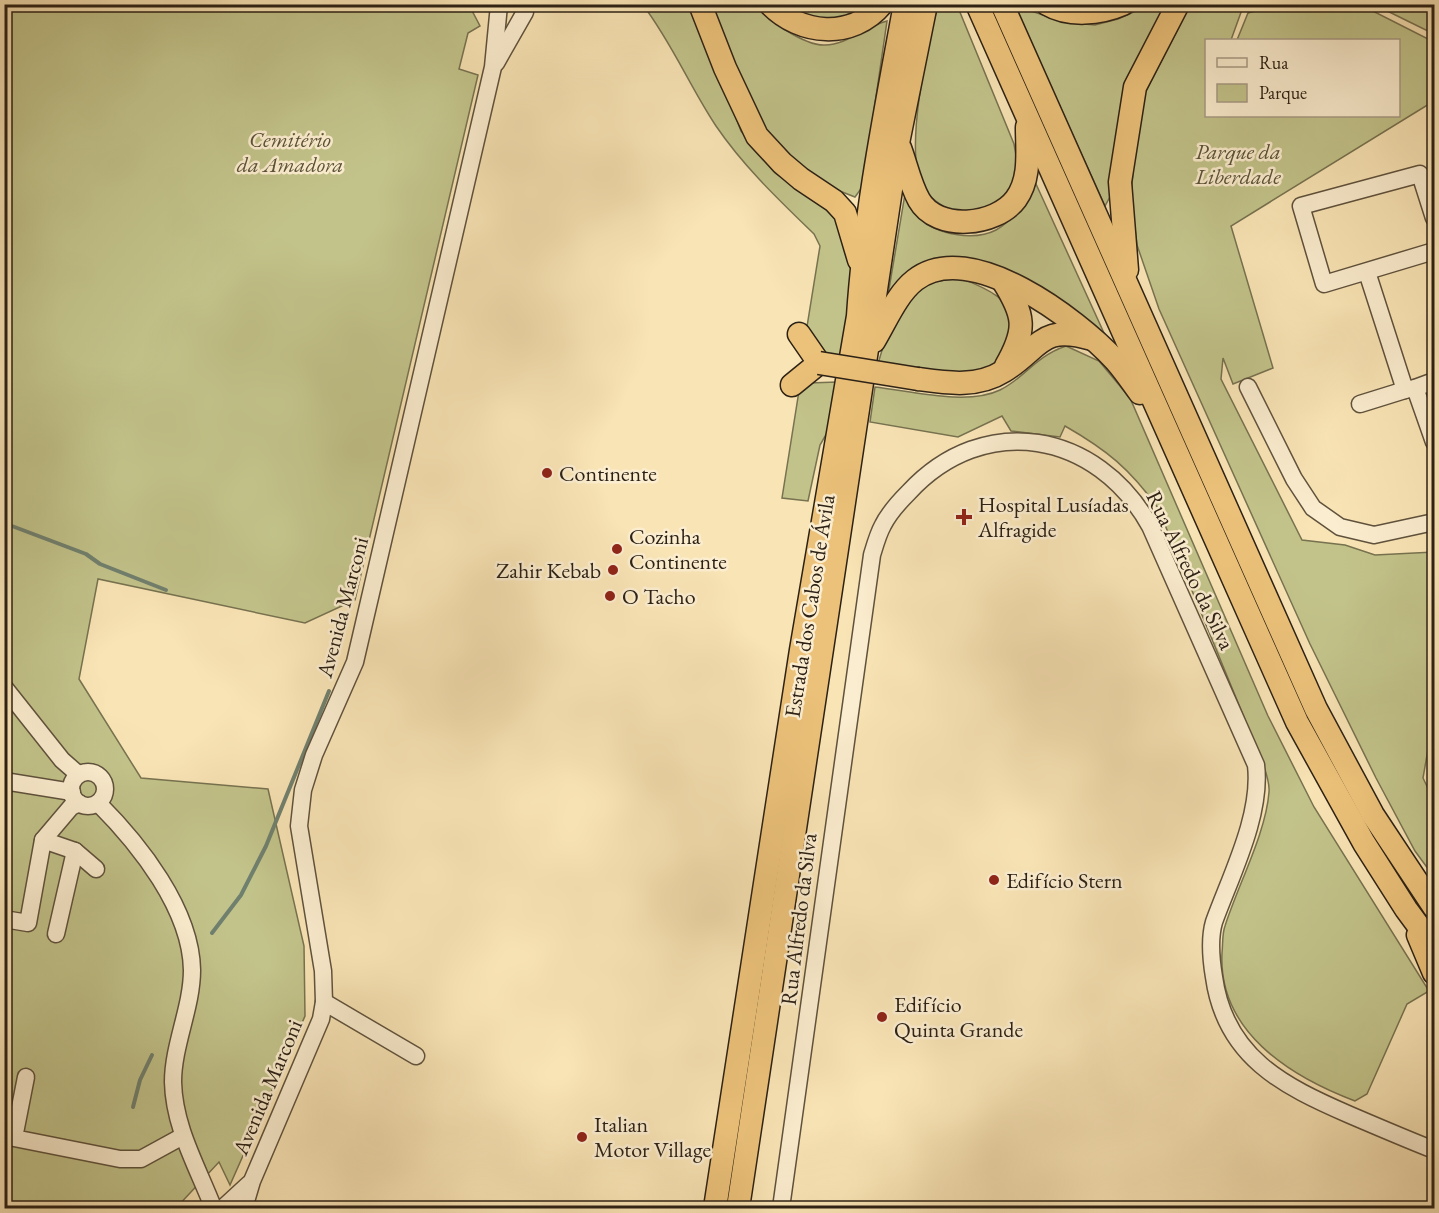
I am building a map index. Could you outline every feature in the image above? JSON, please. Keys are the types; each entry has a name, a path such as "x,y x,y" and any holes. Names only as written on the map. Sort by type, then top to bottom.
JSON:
{"highway":[{"path":"700,4 725,68 757,136 782,163 801,179 820,189 845,213 855,240 861,269"},
{"path":"770,4 797,24 820,31 836,31 858,22 882,4"},
{"name":"Estrada dos Cabos de Ávila","path":"715,1209 803,639 858,316 861,269 905,4"},
{"name":"Estrada dos Cabos de Ávila","path":"738,1209 898,143 927,4"},
{"path":"977,4 1297,722 1340,803 1406,909 1434,947"},
{"path":"1002,4 1316,709 1373,815 1433,905"},
{"path":"1047,4 1072,12 1100,12 1123,4"},
{"path":"1128,286 1120,182 1133,99 1136,87 1178,4"},
{"path":"898,143 919,201 932,212 946,219 967,222 980,220 1006,208 1016,198 1028,172 1027,116"},
{"path":"867,353 901,295 915,280 931,271 955,268 1002,280 1056,308 1115,360 1161,420"},
{"path":"1002,280 1018,305 1022,327 1017,347 1003,372"},
{"path":"799,334 819,363 965,384 1003,372 1038,343 1053,335 1068,333 1094,340"},
{"path":"792,385 819,363"},
{"path":"1406,909 1434,973"}],"street":[{"path":"499,5 511,12 530,8"},
{"name":"Avenida Marconi","path":"244,1209 252,1181 315,1037 324,1002 323,971 301,843 303,790 314,755 355,662 493,67 499,5"},
{"name":"Avenida Marconi","path":"493,67 530,8"},
{"path":"1434,218 1420,174 1301,206 1324,284 1434,251"},
{"path":"1367,272 1410,389 1434,442"},
{"path":"1360,404 1434,381"},
{"path":"1248,387 1294,478 1313,508 1340,527 1374,535 1434,522"},
{"name":"Rua Alfredo da Silva","path":"781,1209 872,555 883,525 920,480 957,454 983,445 1007,442 1030,442 1068,450 1089,460 1128,492 1150,525 1256,765 1257,800 1212,930 1211,960 1216,991 1232,1032 1246,1052 1266,1071 1299,1093 1434,1150"},
{"path":"4,687 62,760 78,774"},
{"path":"4,781 75,797 89,806 98,802 104,794 102,779 89,771 78,774 72,782 75,797 71,807 43,840 28,923 4,919"},
{"path":"98,802 166,887 183,923 192,970 173,1081 183,1137 217,1208"},
{"path":"43,840 75,851 96,869"},
{"path":"56,934 75,851"},
{"path":"324,1002 416,1056"},
{"path":"26,1077 14,1138 120,1159 141,1159 183,1137"},
{"name":"Avenida Marconi","path":"217,1208 252,1181"}],"green space":[{"name":"Parque da Liberdade","path":"1244,4 1231,39 1205,39 1205,117 1400,117 1400,39 1237,39 1248,13 1279,5 1361,5 1434,42 1434,101 1231,226 1273,368 1233,384 1223,358 1221,379 1302,540 1345,545 1375,555 1434,552 1434,715 1423,778 1434,801 1434,877 1415,851 1376,778 1310,644 1159,309 1137,245 1131,196 1137,126 1144,95 1190,5"},
{"name":"Cemitério da Amadora","path":"5,5 469,5 480,26 468,33 459,69 478,75 355,600 305,623 98,579 79,679 141,778 268,789 304,946 305,1016 230,1185 219,1162 176,1208 5,1208"},
{"path":"643,5 694,5 741,131 775,173 834,215 844,234 852,266 844,358 825,354 805,339 820,246 814,234 762,183 727,141"},
{"path":"712,5 756,5 769,18 797,37 825,45 849,39 887,21 863,186 855,197 827,186 762,133"},
{"path":"778,5 872,5 829,26"},
{"path":"938,5 957,5 1014,144 1019,172 1001,203 963,216 935,201 923,187 917,171 916,124 919,98"},
{"path":"1014,5 1063,22 1095,25 1118,19 1149,5 1167,5 1112,193 1105,206"},
{"path":"1375,5 1434,5 1434,34"},
{"path":"1036,184 1109,344 964,264 886,307 905,194 920,218 927,224 946,232 967,236 987,233 1002,226 1019,210"},
{"path":"960,278 988,290 1004,302 1010,310 1013,319 1012,330 998,365 956,376 878,364 895,316 910,297 932,283"},
{"path":"1066,346 1099,361 1130,398 1268,716 1314,807 1429,991 1407,1004 1367,1094 1355,1101 1330,1091 1283,1064 1262,1047 1245,1028 1232,1006 1224,981 1223,932 1263,824 1269,784 1262,761 1158,508 1138,482 1117,461 1065,426 1060,437 1011,431 1002,416 958,437 870,422 875,387 939,396 987,395 1009,385 1046,356"},
{"path":"837,382 831,426 820,445 808,501 782,498 799,391 809,383"}],"waterway":[{"path":"4,523 86,554 100,564 166,590"},
{"path":"212,933 241,895 266,846 329,691"},
{"path":"133,1107 140,1080 152,1055"}],"place":[{"name":"Continente","path":"547,473"},
{"name":"Hospital Lusíadas Alfragide","path":"964,517"},
{"name":"Cozinha Continente","path":"617,549"},
{"name":"Zahir Kebab","path":"613,570"},
{"name":"O Tacho","path":"610,596"},
{"name":"Edifício Stern","path":"994,880"},
{"name":"Edifício Quinta Grande","path":"882,1017"},
{"name":"Italian Motor Village","path":"582,1137"}]}
